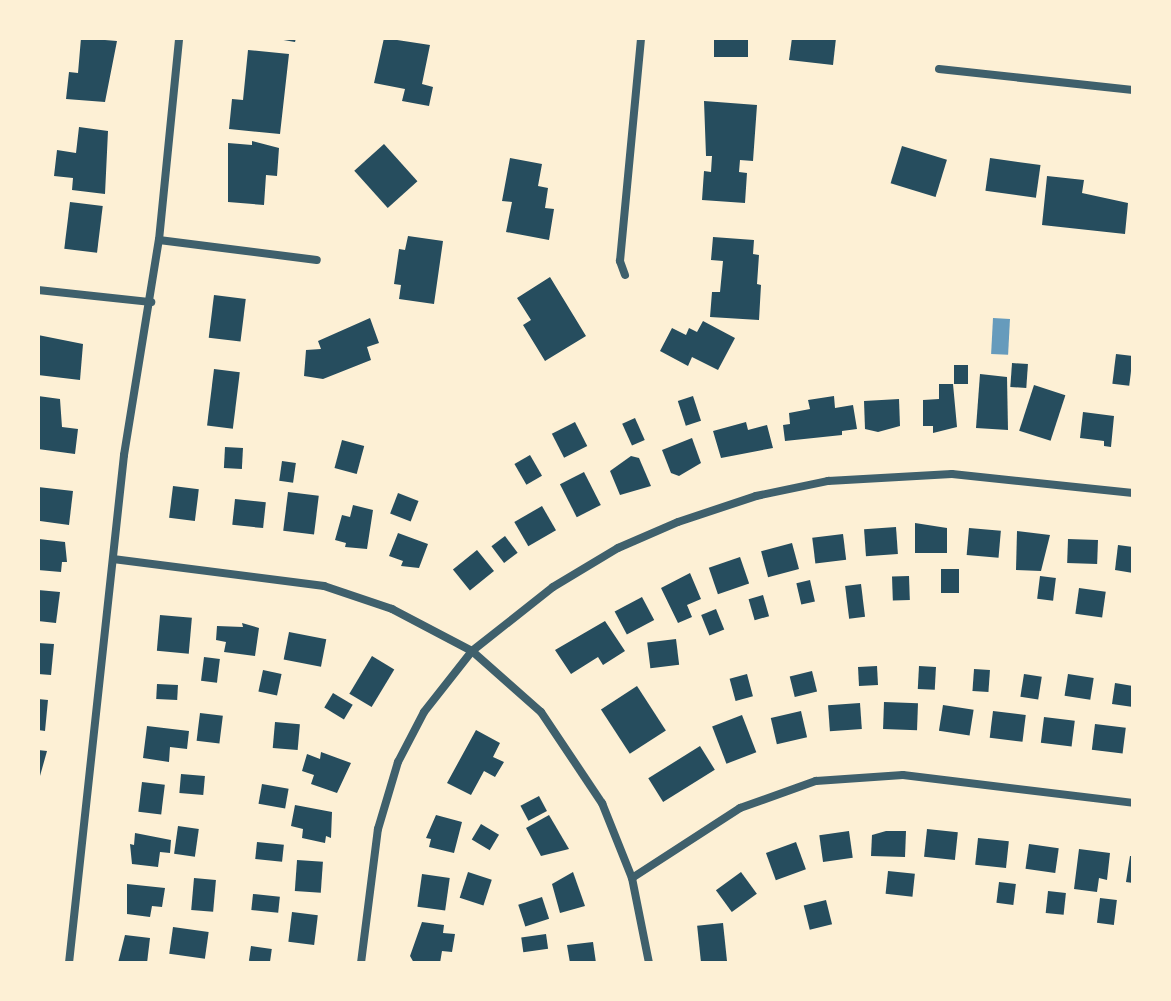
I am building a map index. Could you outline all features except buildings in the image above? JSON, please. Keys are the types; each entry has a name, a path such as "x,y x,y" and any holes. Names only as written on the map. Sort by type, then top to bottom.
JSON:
{"street":[{"path":"69,963 113,559 159,240 179,38"},
{"path":"625,275 620,261 641,38"},
{"path":"939,69 1133,90"},
{"path":"159,240 317,260"},
{"path":"38,290 151,302"},
{"path":"361,963 386,795 424,712 472,651 553,587 618,548 702,513 777,491 864,477 952,474 1133,493"},
{"path":"113,559 324,586 392,609 472,651 541,712 584,771 632,878 649,963"},
{"path":"632,878 740,808 816,781 903,775 1133,803"}],"water":[{"path":"993,318 1010,319 1008,355 991,354"}]}
